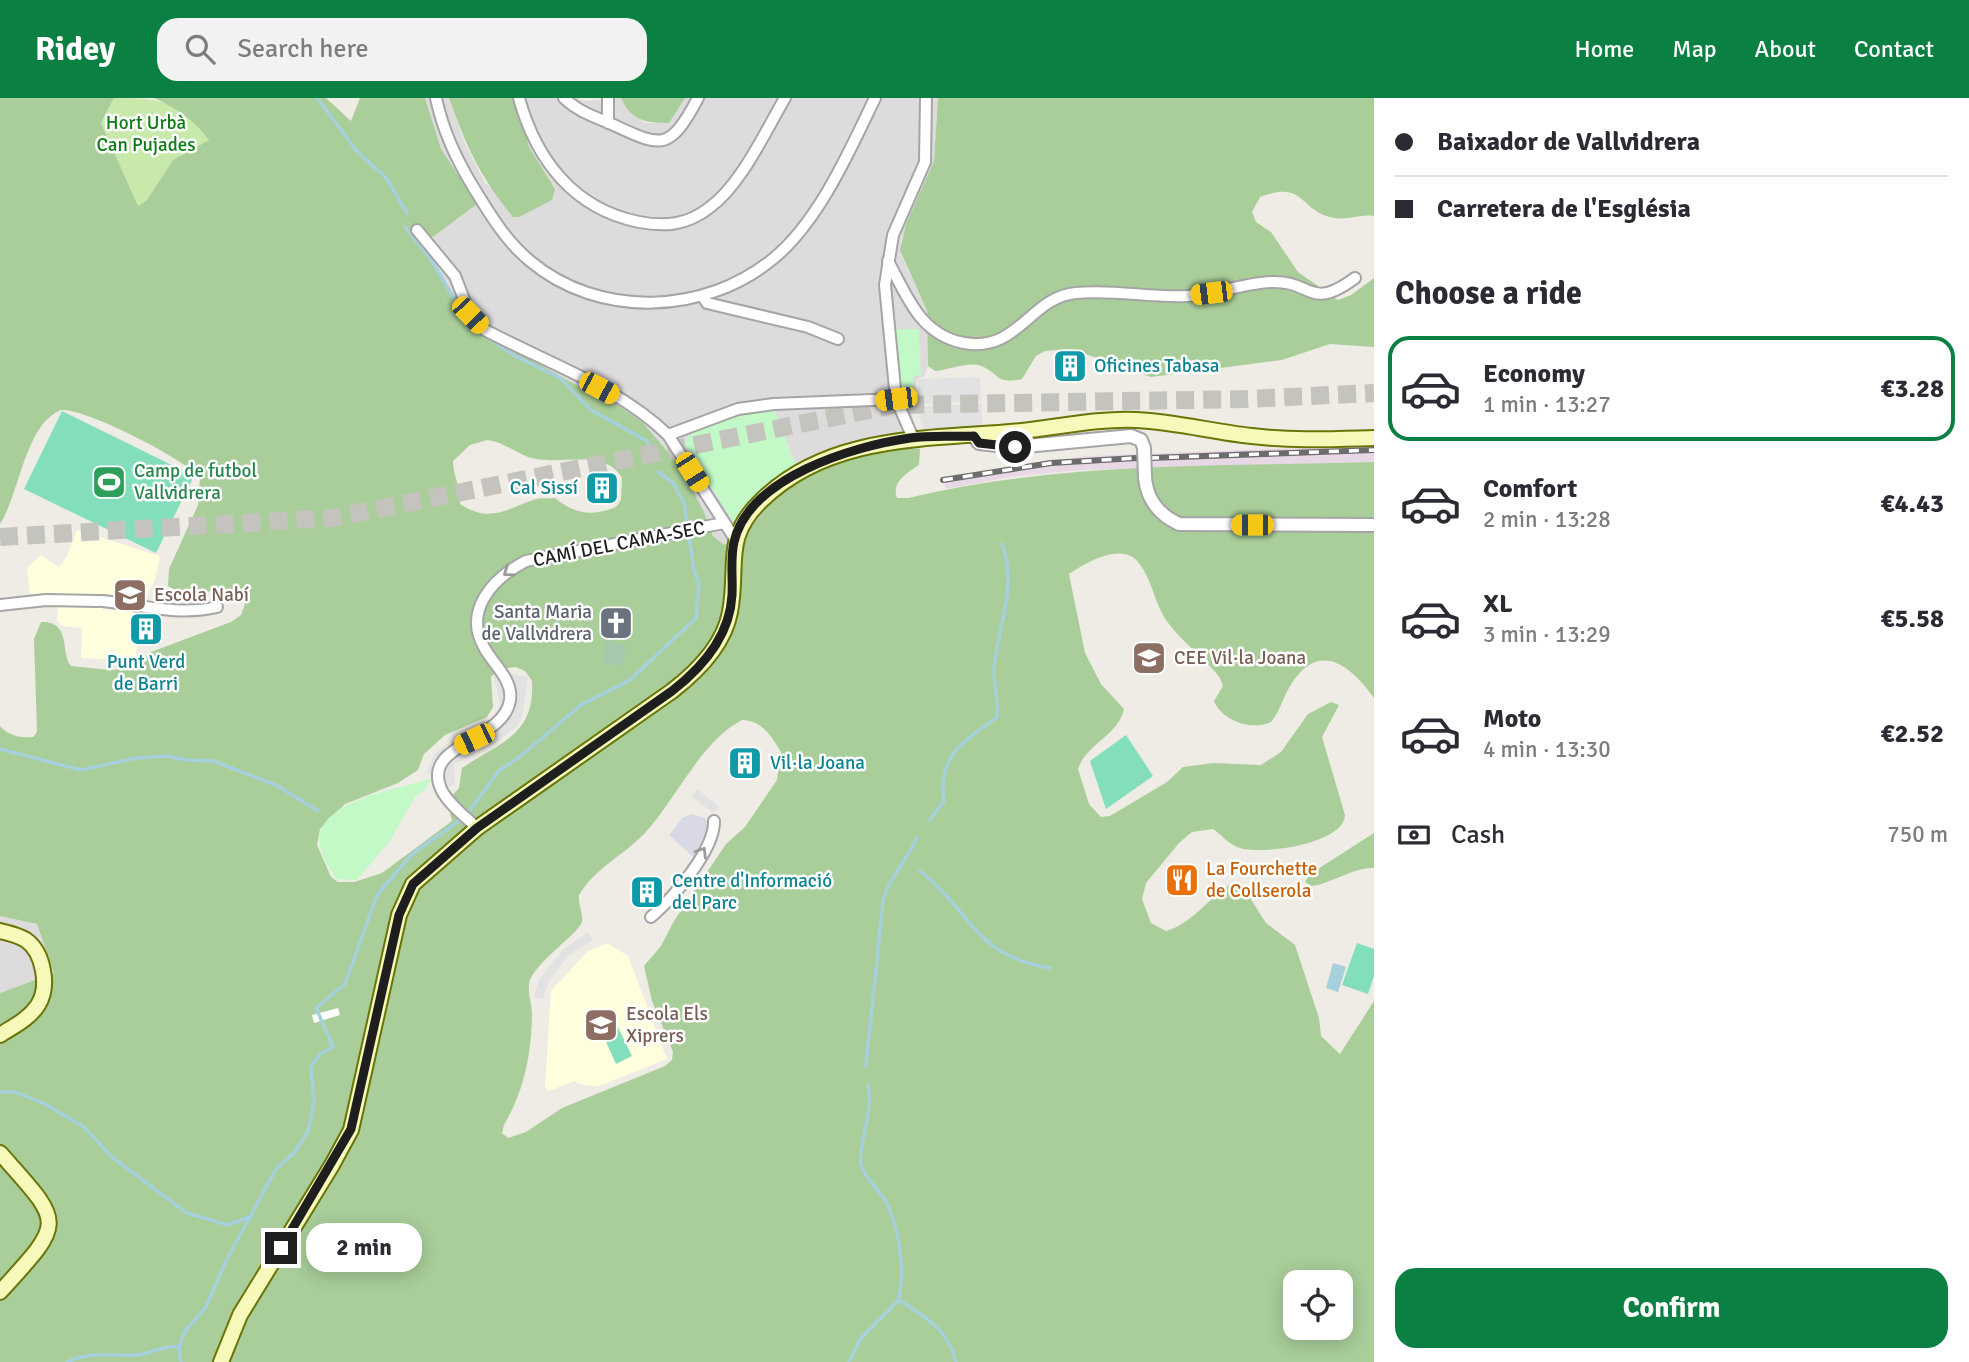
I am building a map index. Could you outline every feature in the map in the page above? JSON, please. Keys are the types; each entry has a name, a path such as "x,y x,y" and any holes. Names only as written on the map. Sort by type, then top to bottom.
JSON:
{"main road":[{"path":"221,1362 240,1314 332,1165 351,1129 399,915 407,892 419,877 477,828 672,691 701,666 720,638 730,614 734,539 746,517 763,498 816,464 857,449 913,438 974,436 1135,419 1272,438 1374,438"},
{"path":"0,931 23,938 33,947 39,959 43,983 42,998 33,1012 0,1034"},
{"path":"0,1153 43,1201 50,1223 46,1238 35,1254 0,1292"}],"street":[{"path":"436,98 456,160 502,232 532,262 571,286 606,299 663,302 703,297 757,271 788,245 822,200 875,98"},
{"path":"519,98 540,148 579,198 606,214 659,226 693,218 721,199 786,98"},
{"path":"564,98 580,112 639,138 661,142 678,132 698,98"},
{"path":"608,98 608,123"},
{"path":"913,438 896,399 885,285 893,235 925,162 926,98"},
{"path":"417,230 454,276 470,315 485,330 631,405 660,427 680,453 734,539"},
{"path":"888,261 915,312 926,325 950,339 975,345 1012,334 1047,303 1067,294 1191,296 1275,282 1319,295 1333,292 1355,278"},
{"path":"703,297 707,303 808,327 838,339"},
{"path":"668,435 738,409 774,404 896,399"},
{"path":"974,436 979,443 1015,447 1131,436 1140,440 1144,448 1145,478 1152,502 1161,513 1179,524 1374,525"},
{"name":"CAMÍ DEL CAMA-SEC","path":"477,828 442,789 440,771 450,752 488,731 503,718 511,696 501,672 479,638 477,624 480,602 506,571 526,561 724,523"},
{"path":"0,605 53,599 101,601 184,611 217,607"},
{"path":"651,917 672,898 696,863 712,835 714,821"}],"shaded area":[{"path":"425,98 449,98 465,144 485,183 524,213 541,204 555,189 529,147 518,98 577,98 584,101 621,98 625,106 644,123 668,123 685,98 938,98 934,161 901,240 903,258 927,311 928,366 924,376 917,379 911,410 920,449 893,448 850,460 799,483 772,502 749,529 724,545 716,541 704,512 611,401 576,385 474,327 422,245 477,203 440,149"},
{"path":"980,377 981,401 919,404 918,379"},
{"path":"982,404 982,428 923,430 917,406"},
{"path":"1374,445 1374,462 1081,470 1009,477 946,489 943,478 1087,456"},
{"name":"Escola Nabí","path":"77,530 160,556 155,580 145,598 103,594 103,609 139,612 136,660 81,658 82,628 63,626 57,620 58,607 98,608 100,594 30,594 27,568 41,555 59,567 67,556"},
{"path":"159,598 208,602 214,605 155,604"},
{"path":"606,640 626,645 622,666 602,662"},
{"path":"501,672 528,677 522,718 517,726 494,744 454,764 455,784 445,789 427,772 434,754 467,729 493,719 500,705 494,675"},
{"path":"697,789 719,806 714,813 692,797"},
{"path":"692,814 705,818 709,826 708,837 694,858 669,835 682,818"},
{"path":"0,916 37,924 54,973 0,993"},
{"path":"588,932 593,940 568,956 548,982 543,999 534,997 539,979 563,950"},
{"name":"Escola Els Xiprers","path":"607,943 628,956 667,1059 599,1086 582,1085 574,1081 549,1091 545,1087 551,991 587,952"}],"green space":[{"path":"0,98 114,98 101,123 138,206 147,200 173,160 209,140 184,115 154,98 326,98 351,121 360,98 425,98 441,149 477,204 422,245 474,327 576,385 611,401 642,422 679,465 704,512 713,536 724,545 748,530 772,502 804,479 841,462 901,449 920,449 919,465 898,483 897,498 1024,477 1082,472 1374,462 1374,698 1346,668 1325,660 1303,670 1289,688 1271,722 1247,725 1238,722 1218,708 1214,701 1223,686 1220,678 1169,624 1160,610 1145,573 1134,558 1126,554 1106,555 1069,574 1085,653 1101,684 1124,709 1116,726 1088,752 1078,769 1089,804 1101,817 1110,816 1167,782 1183,767 1213,763 1261,765 1281,752 1308,714 1331,702 1339,705 1322,737 1345,815 1341,825 1317,840 1266,850 1236,847 1213,829 1192,832 1179,843 1146,883 1142,899 1151,923 1166,931 1185,922 1235,882 1243,887 1266,923 1295,945 1319,1018 1321,1036 1340,1054 1374,1001 1374,1362 0,1362 0,993 54,973 37,924 0,916 0,726 19,737 33,737 37,732 34,639 41,622 51,623 61,632 71,666 110,670 134,668 151,652 231,622 241,615 245,604 229,593 187,592 168,586 169,569 198,505 200,478 156,447 111,425 73,411 61,410 49,418 31,444 0,524","holes":["487,440 540,460 592,460 604,463 622,478 621,500 616,507 591,513 576,511 555,498 536,499 497,513 470,510 460,504 453,461 470,445","516,667 525,671 532,681 528,714 513,735 462,768 459,788 447,801 452,821 382,873 354,882 338,882 331,877 317,845 320,829 345,804 398,783 418,770 424,754 445,735 487,717 493,707 491,677 499,669","742,720 760,726 774,740 781,752 777,780 745,827 726,844 674,921 661,946 644,966 652,1001 673,1052 672,1060 665,1066 562,1108 526,1132 508,1138 502,1133 521,1086 530,1046 530,980 542,963 580,926 582,918 579,895 586,885 645,833 701,756 728,729"]},
{"name":"Hort Urbà Can Pujades","path":"114,98 145,99 168,104 189,117 209,140 173,160 147,200 138,206 101,123"},
{"path":"449,98 518,98 529,147 555,189 552,200 519,217 513,217 491,188 475,160"},
{"path":"621,98 685,98 669,123 640,119 629,112"},
{"path":"938,98 1374,98 1374,216 1335,218 1323,215 1295,194 1286,192 1260,197 1252,212 1256,222 1271,232 1298,272 1338,300 1351,295 1374,278 1374,347 1330,344 1282,360 1151,377 1071,349 1045,351 1036,356 1022,379 1002,379 976,365 935,371 928,366 927,311 900,250 906,224 934,161"},
{"path":"895,329 919,329 921,375 913,376 913,391 901,391"},
{"path":"774,409 796,466 733,522 684,443 699,425"},
{"name":"Camp de futbol Vallvidrera","path":"62,411 194,476 156,553 24,489"},
{"path":"1126,735 1153,776 1106,809 1090,761"},
{"path":"432,778 425,790 415,797 389,842 357,880 336,879 324,859 320,845 322,829 330,817 362,798"},
{"path":"1374,833 1374,868 1358,870 1312,886 1305,882 1310,874"},
{"path":"1357,943 1374,949 1374,976 1368,994 1342,985"},
{"path":"613,1017 632,1056 616,1064 598,1024"}],"water":[{"path":"1333,963 1346,967 1338,992 1326,988"}],"pier":[{"path":"338,1008 340,1015 314,1023 312,1015"}],"waterway":[{"path":"317,98 356,150 387,179 407,213"},
{"path":"405,227 432,261 469,325 515,356 560,378 591,410 647,441 649,446"},
{"path":"469,811 499,771 521,756 581,705 630,680 696,618 699,584 694,570 684,503 673,483 658,472"},
{"path":"930,820 944,801 943,785 949,761 964,742 997,717 994,668 1008,590 1002,544"},
{"path":"0,749 81,770 136,758 168,756 214,761 278,786 318,811"},
{"path":"181,1362 179,1347 185,1331 206,1307 227,1259 276,1169 294,1153 308,1131 314,1101 311,1067 320,1054 333,1047 316,1008 345,984 377,895 412,854 462,819"},
{"path":"866,1066 883,901 889,885 917,838"},
{"path":"920,871 989,943 1024,962 1050,968"},
{"path":"868,1085 869,1107 861,1148 861,1165 885,1200 898,1236 901,1262 899,1300 935,1325 948,1341 956,1362"},
{"path":"0,1092 15,1092 45,1104 84,1127 113,1158 187,1213 228,1225 252,1216"},
{"path":"849,1362 861,1338 899,1300"},
{"path":"67,1362 85,1356 137,1355 167,1347 179,1347"}],"tunnel":[{"path":"0,537 333,518 894,405 1246,399 1374,393"}],"railway":[{"path":"1149,458 1374,450"},
{"path":"943,480 1051,463 1137,458"}],"place":[{"name":"Oficines Tabasa","path":"1070,366"},
{"name":"Camp de futbol Vallvidrera","path":"109,482"},
{"name":"Cal Sissí","path":"602,488"},
{"name":"Escola Nabí","path":"130,595"},
{"name":"Santa Maria de Vallvidrera","path":"616,623"},
{"name":"Punt Verd de Barri","path":"146,629"},
{"name":"CEE Vil·la Joana","path":"1149,658"},
{"name":"Vil·la Joana","path":"745,763"},
{"name":"La Fourchette de Collserola","path":"1182,880"},
{"name":"Centre d'Informació del Parc","path":"647,892"},
{"name":"Escola Els Xiprers","path":"601,1025"}],"route":[{"path":"281,1248 351,1129 402,902 407,892 419,877 477,828 672,691 701,666 726,627 732,599 734,539 752,510 775,489 816,464 880,443 913,438 974,436 979,443 1015,447"}]}
